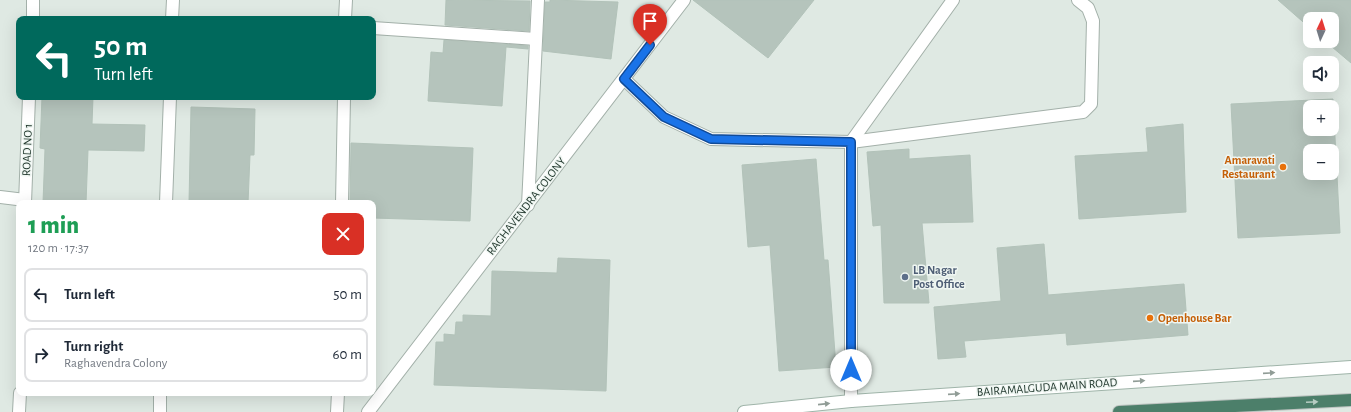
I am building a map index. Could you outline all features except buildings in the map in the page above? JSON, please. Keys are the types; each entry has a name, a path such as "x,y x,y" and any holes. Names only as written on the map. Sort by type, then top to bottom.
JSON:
{"highway":[{"path":"1119,412 1351,400"}],"street":[{"path":"32,16 33,0"},
{"path":"172,16 173,0"},
{"path":"346,0 346,16"},
{"path":"528,205 538,0"},
{"name":"RAGHAVENDRA COLONY","path":"368,412 684,0"},
{"path":"851,401 851,142 953,0"},
{"path":"624,79 664,117 711,139 851,142 1083,112 1091,104 1093,21 1088,8 1078,0"},
{"path":"376,28 536,39"},
{"name":"ROAD NO 1","path":"25,200 29,100"},
{"path":"166,200 170,100"},
{"path":"342,200 344,100"},
{"path":"0,197 16,200"},
{"name":"BAIRAMALGUDA MAIN ROAD","path":"744,412 851,401 1351,367"},
{"path":"19,412 20,396"},
{"path":"160,396 160,412"},
{"path":"337,412 338,396"}],"place":[{"name":"Amaravati Restaurant","path":"1283,167"},
{"name":"LB Nagar Post Office","path":"905,277"},
{"name":"Openhouse Bar","path":"1150,318"}],"route":[{"path":"650,45 624,79 664,117 711,139 851,142 851,370"}]}
